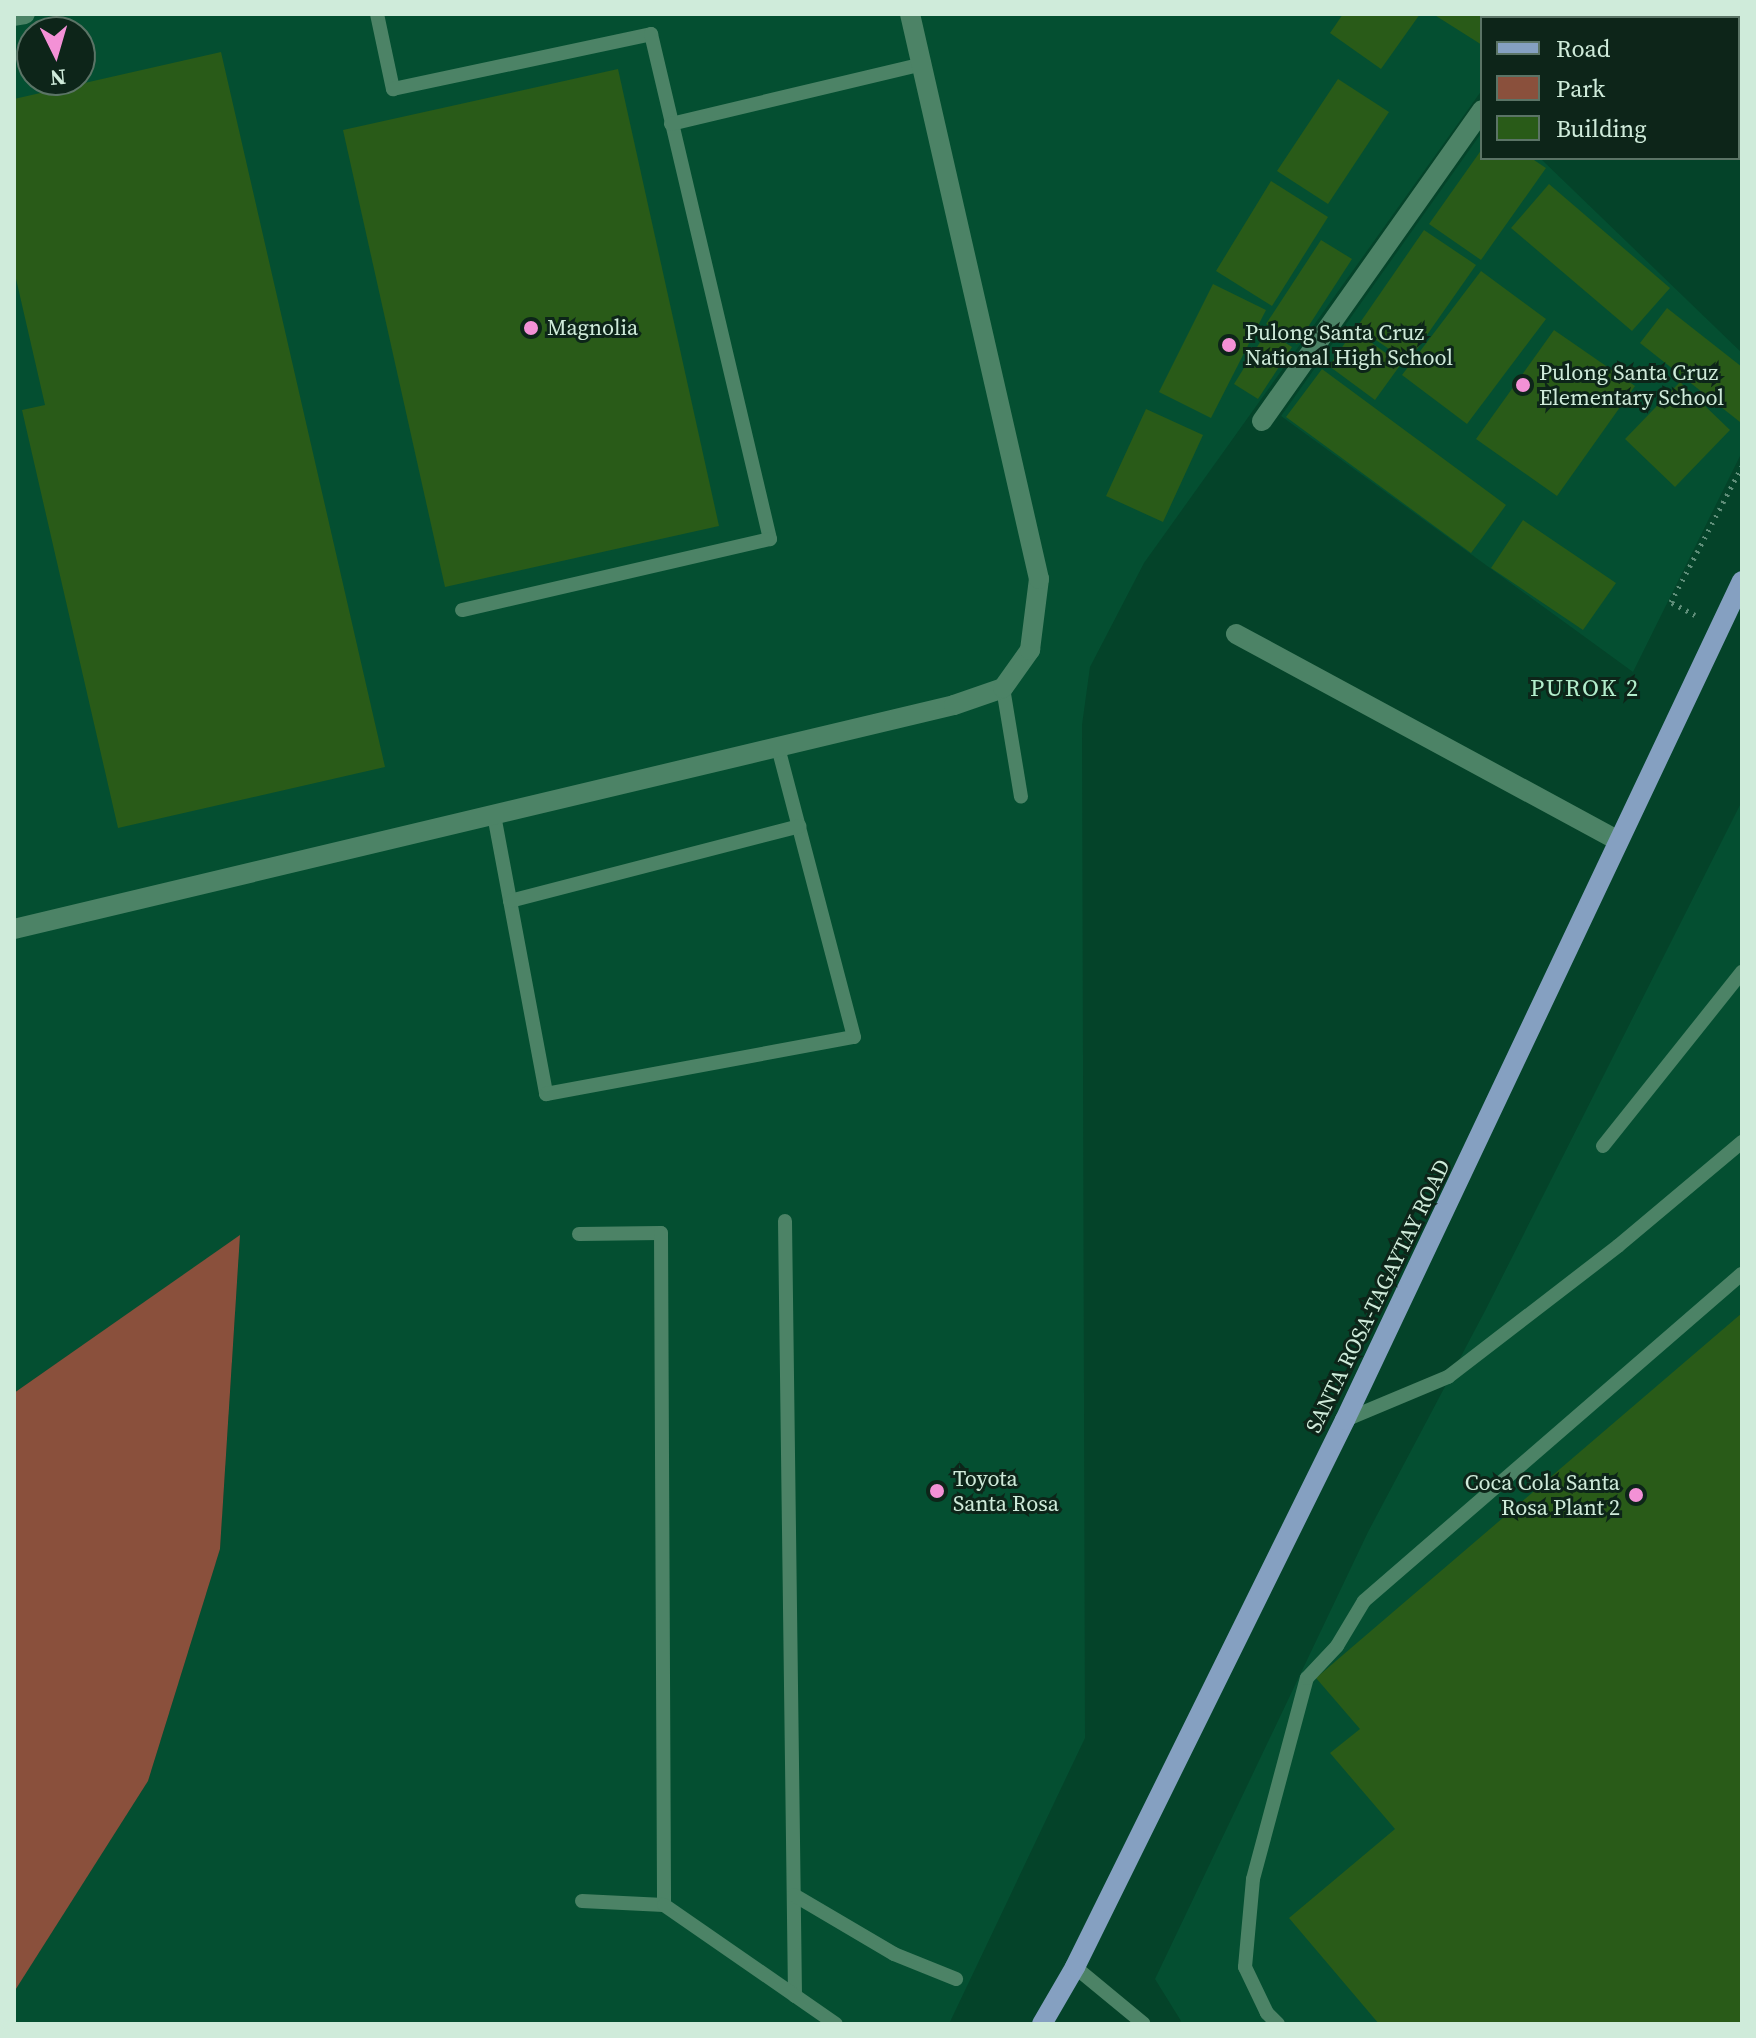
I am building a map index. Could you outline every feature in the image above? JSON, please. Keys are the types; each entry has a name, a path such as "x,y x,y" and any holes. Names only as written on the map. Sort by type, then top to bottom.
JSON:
{"main road":[{"name":"SANTA ROSA-TAGAYTAY ROAD","path":"1042,2024 1075,1967 1345,1420 1742,581"}],"street":[{"path":"14,16 25,14"},
{"path":"14,929 954,705 1003,688 1030,650 1039,579 910,14"},
{"path":"1262,421 1480,113"},
{"path":"1236,634 1617,840"}],"lane":[{"path":"377,14 393,89 651,34 770,539 462,610"},
{"path":"671,124 923,64"},
{"path":"1003,688 1021,797"},
{"path":"494,815 546,1094 854,1037 778,747"},
{"path":"510,901 799,826"},
{"path":"1603,1146 1742,972"},
{"path":"1345,1420 1448,1377 1618,1246 1742,1142"},
{"path":"785,1221 795,1996"},
{"path":"579,1234 661,1233 664,1905"},
{"path":"1278,2024 1267,2013 1245,1967 1246,1952 1253,1879 1307,1678 1337,1646 1364,1601 1742,1274"},
{"path":"794,1895 894,1954 956,1979"},
{"path":"582,1901 664,1905 836,2024"},
{"path":"1075,1967 1144,2024"}],"path":[{"path":"1671,602 1742,466"}],"shaded area":[{"path":"14,14 1533,14 1480,16 1480,93 1144,563 1090,667 1082,725 1085,1738 949,2024 14,2024 14,1992 148,1781 220,1549 240,1236 14,1393"},
{"name":"Pulong Santa Cruz Elementary School","path":"1480,135 1480,160 1542,160 1742,353 1742,452 1633,672 1281,416"},
{"path":"1742,801 1742,2024 1179,2024 1181,2021 1155,1979 1368,1532 1486,1309"}],"green space":[{"path":"240,1235 220,1549 148,1781 14,1992 14,1393"}],"building":[{"path":"1343,14 1420,14 1381,69 1330,33"},
{"path":"1433,14 1533,14 1480,16 1480,44"},
{"path":"221,52 385,767 118,828 22,410 45,405 14,270 14,99 27,96 96,96 96,80"},
{"name":"Magnolia","path":"618,69 719,526 445,587 343,130"},
{"path":"1338,79 1389,112 1328,204 1277,171"},
{"path":"1480,152 1480,160 1534,160 1546,168 1481,260 1429,224"},
{"path":"1271,181 1328,217 1272,306 1216,271"},
{"path":"1549,184 1670,288 1632,331 1511,228"},
{"path":"1424,230 1476,265 1408,362 1357,327"},
{"path":"1321,240 1352,259 1297,344 1266,324"},
{"path":"1481,271 1546,319 1467,424 1402,375"},
{"path":"1213,284 1266,310 1211,418 1159,392"},
{"path":"1667,308 1742,367 1740,422 1640,343"},
{"path":"1354,330 1401,364 1375,400 1329,366"},
{"path":"1554,330 1635,386 1557,496 1476,439"},
{"path":"1267,331 1292,347 1258,399 1234,384"},
{"path":"1322,369 1506,505 1471,553 1286,417"},
{"path":"1680,382 1730,430 1675,487 1625,439"},
{"path":"1146,409 1203,435 1163,522 1106,496"},
{"path":"1523,520 1616,583 1583,630 1491,568"},
{"name":"Coca Cola Santa Rosa Plant 2","path":"1742,1313 1742,2024 1379,2024 1289,1918 1395,1829 1330,1753 1360,1729 1316,1678"}],"place":[{"name":"Magnolia","path":"531,328"},
{"name":"Pulong Santa Cruz National High School","path":"1229,345"},
{"name":"Pulong Santa Cruz Elementary School","path":"1523,385"},
{"name":"Toyota Santa Rosa","path":"937,1491"},
{"name":"Coca Cola Santa Rosa Plant 2","path":"1636,1495"}],"district":[{"name":"PUROK 2","path":"1585,688"}]}
